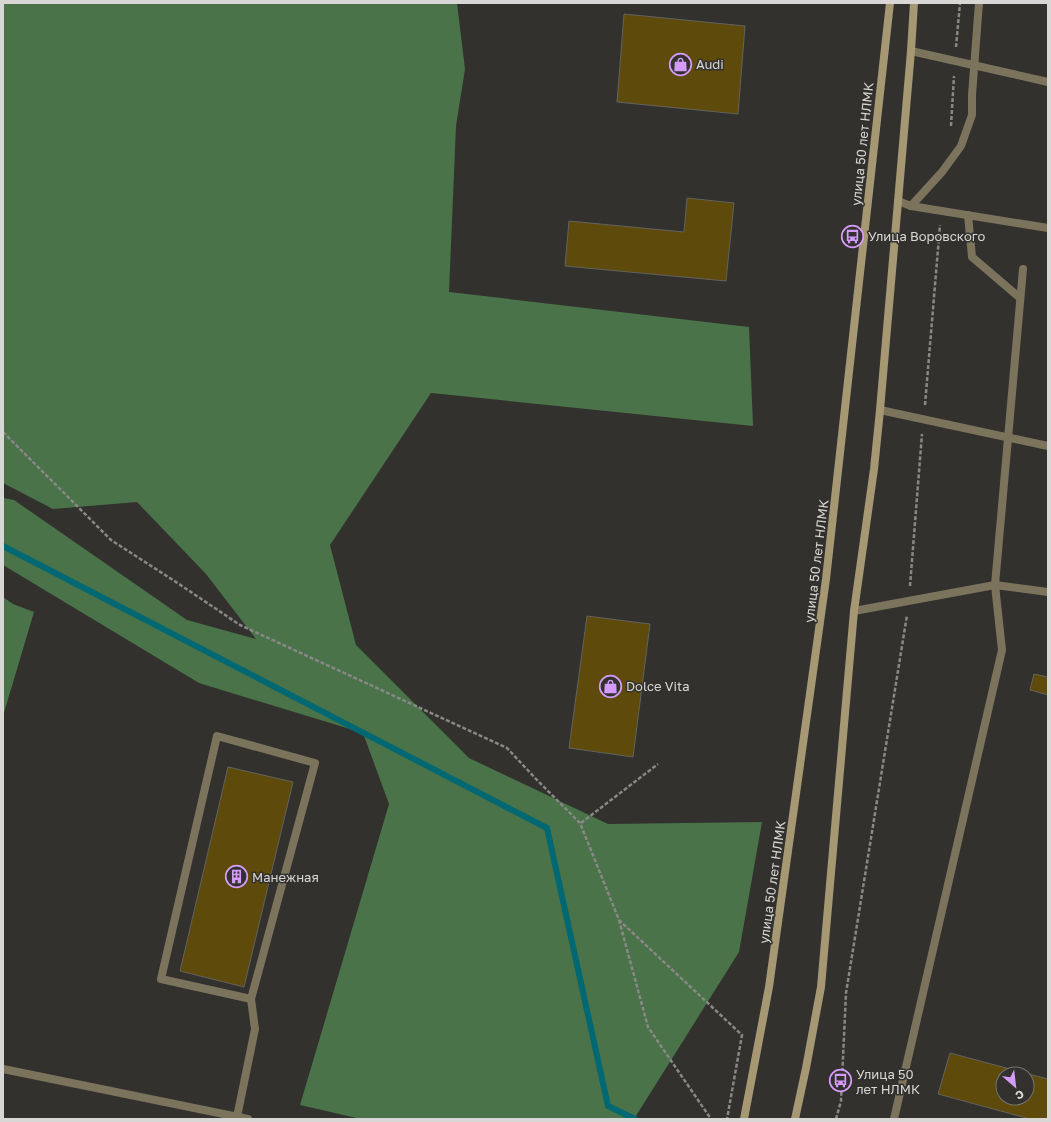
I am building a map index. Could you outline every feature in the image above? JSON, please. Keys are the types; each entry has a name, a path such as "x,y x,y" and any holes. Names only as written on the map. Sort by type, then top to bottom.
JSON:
{"main road":[{"name":"улица 50 лет НЛМК","path":"744,1119 769,987 826,579 890,3"},
{"path":"795,1119 821,987 854,610 874,469 880,410 914,3"}],"lane":[{"path":"911,206 942,172 961,146 972,115 979,3"},
{"path":"911,51 974,64 1048,82"},
{"path":"898,201 911,206 1048,228"},
{"path":"968,215 972,257 1020,298"},
{"path":"894,1119 1002,650 995,585 1022,269"},
{"path":"880,410 1048,446"},
{"path":"854,610 995,585 1048,592"},
{"path":"237,1117 256,1030 251,999 315,763 217,736 161,979 251,999"},
{"path":"3,1069 248,1119"}],"path":[{"path":"956,48 960,3"},
{"path":"951,132 954,73"},
{"path":"924,406 941,211"},
{"path":"836,1119 841,1101 846,993 909,600 923,429"},
{"path":"3,432 111,540 240,625 507,748 580,823 619,920 648,1026 711,1119"},
{"path":"580,823 658,764"},
{"path":"619,920 742,1035 727,1119"}],"green space":[{"path":"3,3 457,3 465,69 456,126 449,292 749,327 753,426 431,393 330,545 356,645 469,758 608,824 762,822 739,952 634,1119 361,1119 300,1105 389,804 363,733 199,683 3,565 3,498 14,500 187,620 256,639 206,574 137,502 53,509 3,483"},
{"path":"3,597 13,604 34,612 3,716"}],"building":[{"path":"624,14 745,26 738,114 617,102"},
{"path":"687,198 734,203 726,281 565,266 569,221 684,232"},
{"path":"587,616 650,624 633,757 569,748"},
{"path":"1034,674 1048,677 1048,695 1030,690"},
{"name":"Манежная","path":"228,767 293,782 244,987 180,971"},
{"path":"950,1053 999,1066 995,1066 995,1106 1035,1106 1035,1076 1048,1079 1048,1119 1030,1119 938,1094"}],"waterway":[{"path":"3,546 547,828 608,1106 635,1119"}],"place":[{"name":"Audi","path":"681,64"},
{"name":"Улица Воровского","path":"853,236"},
{"name":"Dolce Vita","path":"610,686"},
{"name":"Манежная","path":"236,877"},
{"name":"Улица 50 лет НЛМК","path":"841,1081"}]}
